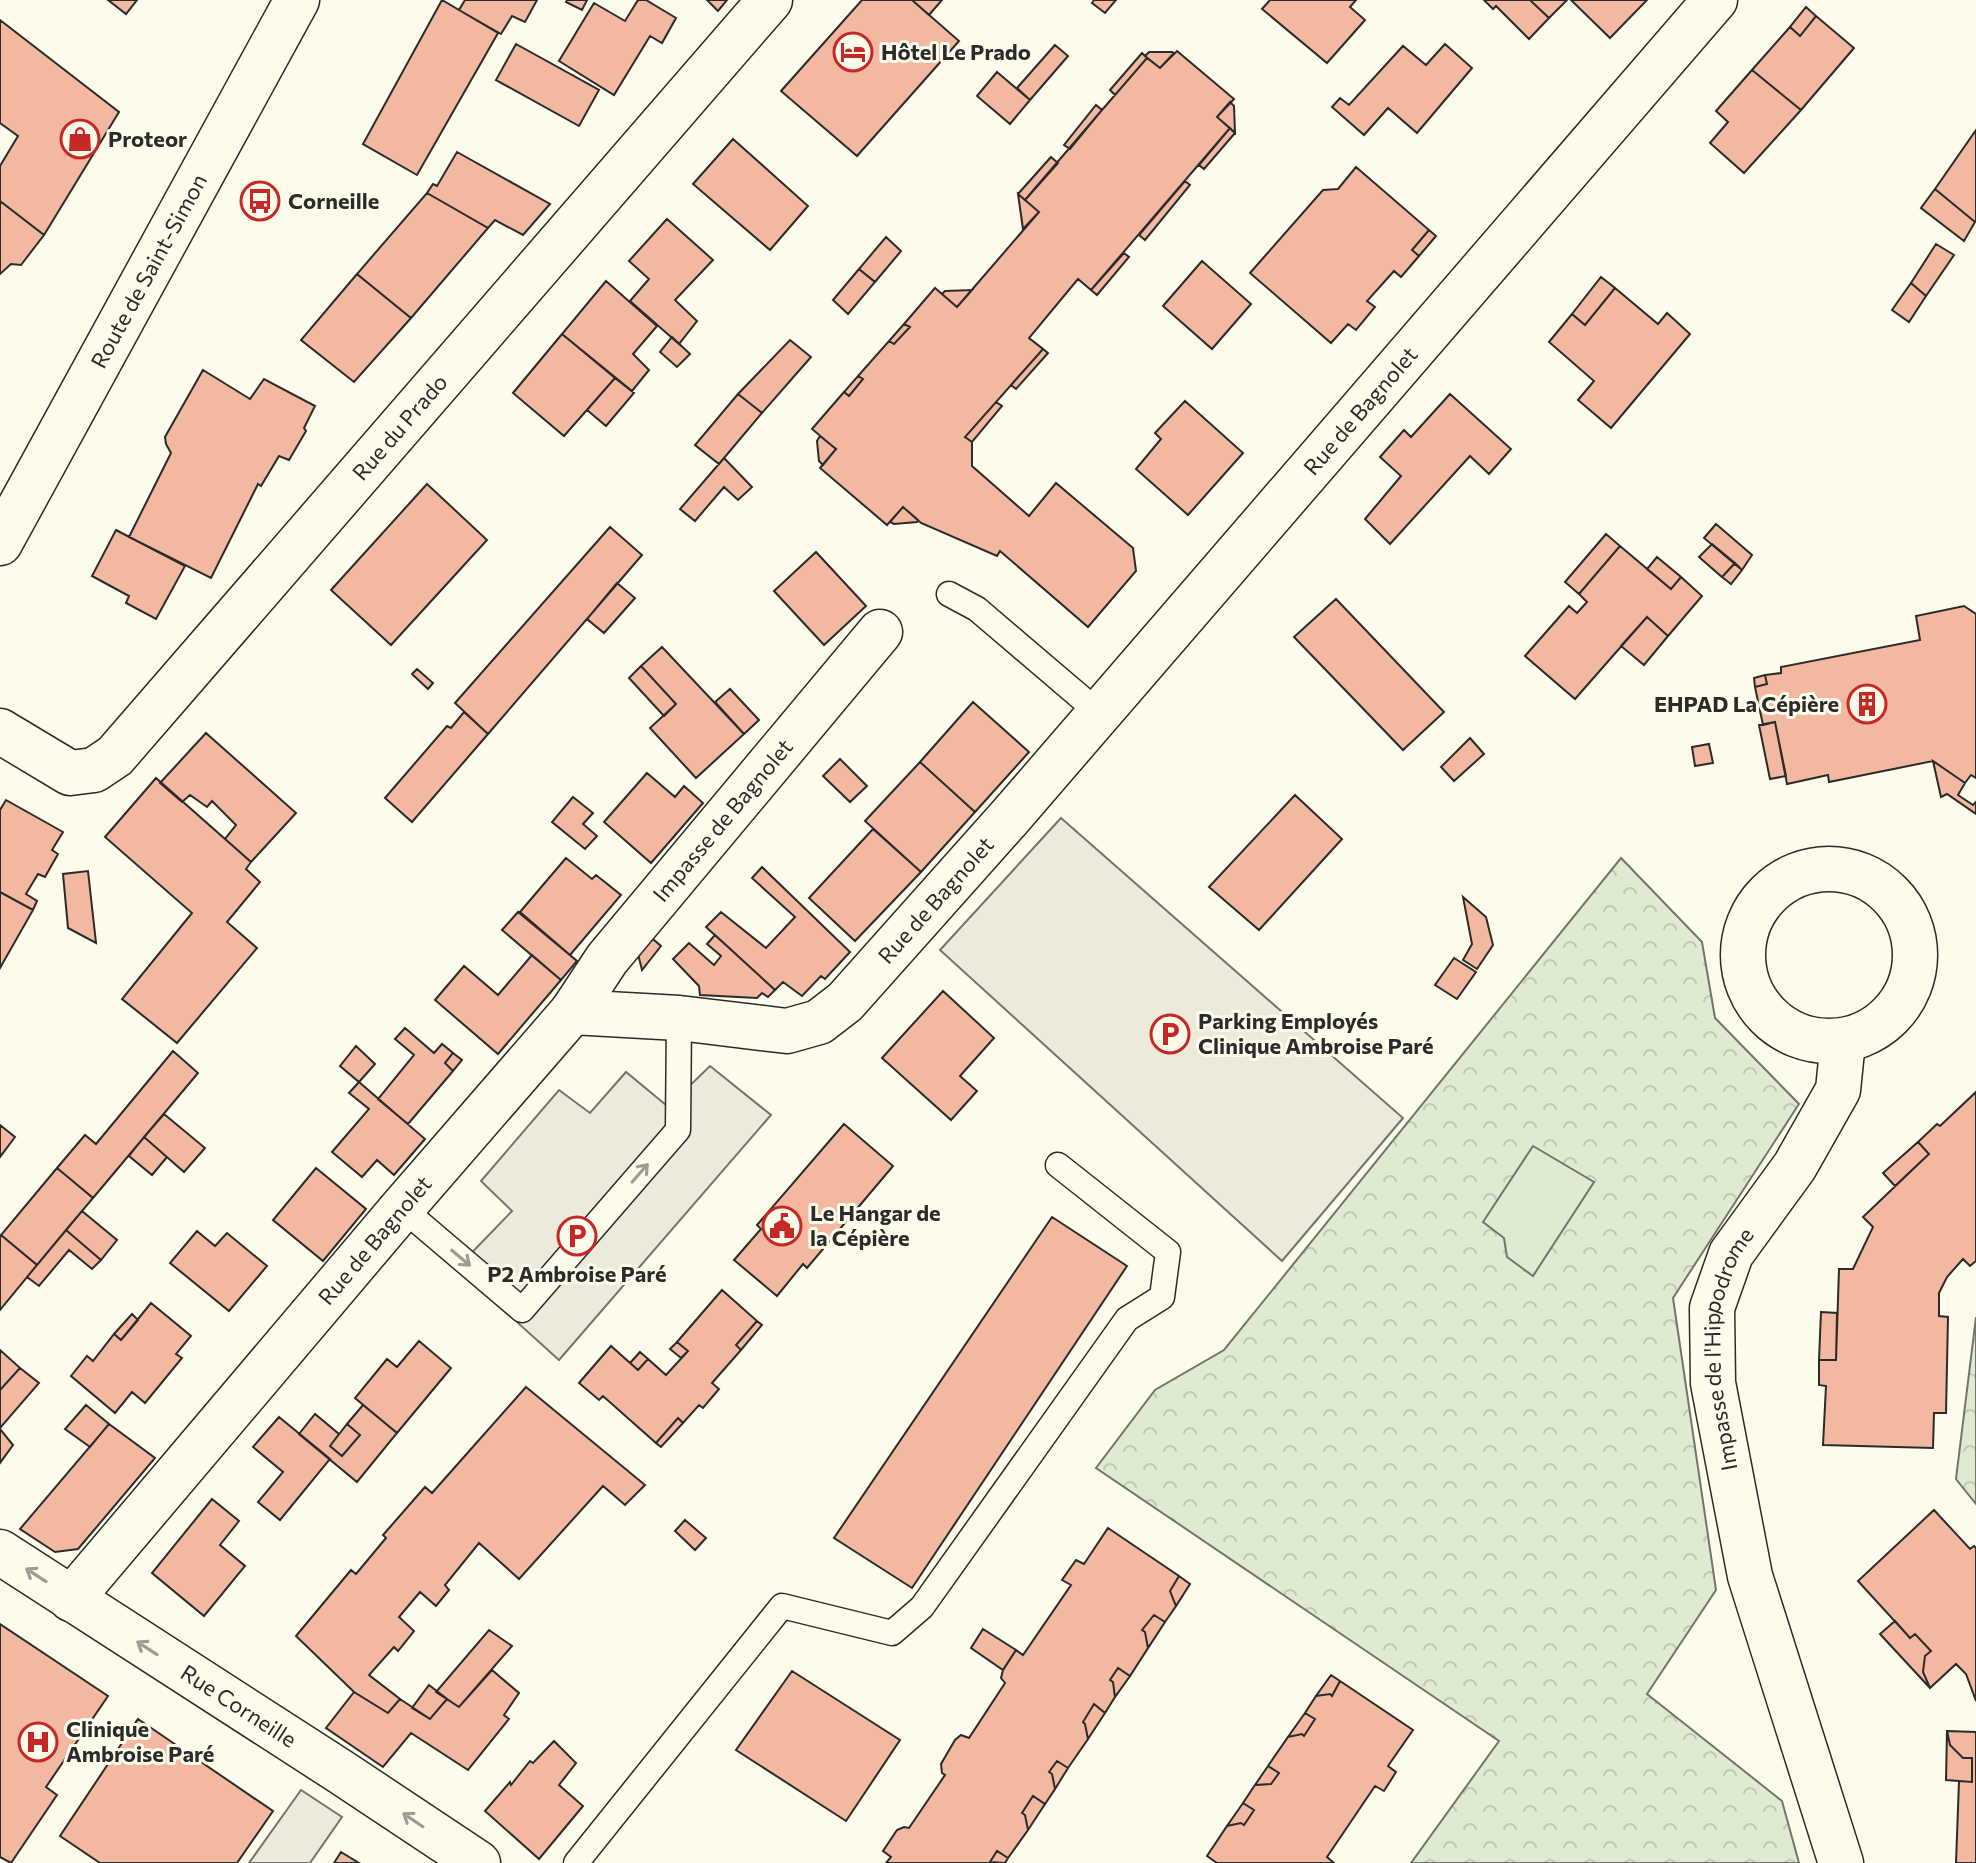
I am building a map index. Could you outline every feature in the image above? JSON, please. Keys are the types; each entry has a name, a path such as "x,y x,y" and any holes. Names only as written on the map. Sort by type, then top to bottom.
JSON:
{"street":[{"name":"Route de Saint-Simon","path":"1,537 297,0"},
{"name":"Rue du Prado","path":"0,731 70,773 94,770 115,756 770,0"},
{"name":"Rue de Bagnolet","path":"71,1599 572,1012 679,1018 787,1031 819,1022 845,1002 944,892 1715,0"},
{"name":"Impasse de Bagnolet","path":"572,1012 607,959 880,632"},
{"name":"Impasse de l'Hippodrome","path":"1841,1863 1750,1576 1713,1383 1712,1308 1731,1254 1795,1166 1838,1090 1843,1041"},
{"name":"Rue Corneille","path":"0,1552 478,1863"}],"lane":[{"path":"949,594 977,609 1099,713"},
{"path":"402,1208 522,1310 678,1130 679,1018"},
{"path":"576,1863 782,1606 892,1633 922,1607 1127,1319 1162,1297 1168,1252 1058,1165"}],"green space":[{"path":"1621,858 1702,942 1715,1018 1799,1104 1673,1298 1716,1590 1647,1694 1782,1801 1799,1863 1411,1863 1499,1741 1096,1468 1155,1390 1224,1350"},
{"path":"1533,1146 1594,1182 1533,1276 1507,1257 1504,1238 1483,1222"},
{"path":"1976,1317 1976,1504 1956,1479"}],"shaded area":[{"name":"Parking Employés Clinique Ambroise Paré","path":"1061,818 1403,1118 1282,1261 940,950"},
{"name":"P2 Ambroise Paré","path":"710,1066 771,1115 559,1360 457,1268 512,1211 481,1181 559,1090 590,1113 626,1072 666,1105"},
{"path":"301,1790 342,1817 310,1863 249,1863"}],"building":[{"path":"108,0 137,0 126,14"},
{"path":"442,0 498,33 417,175 363,144"},
{"path":"465,0 537,0 525,22 512,16 501,34 459,10"},
{"path":"567,0 587,0 582,10"},
{"path":"638,0 646,0 676,18 662,43 650,36 614,95 559,61 594,3 625,21"},
{"path":"707,0 727,0 718,11"},
{"path":"862,0 912,0 959,41 857,156 781,91"},
{"path":"912,0 942,0 929,15"},
{"path":"1094,0 1116,0 1105,13 1092,3"},
{"path":"1270,0 1356,0 1350,7 1365,20 1327,63 1262,9"},
{"path":"1484,0 1530,0 1549,18 1529,39 1496,6 1493,9"},
{"path":"1530,0 1567,0 1549,18"},
{"path":"1571,0 1647,0 1610,38"},
{"path":"1806,7 1816,16 1800,36 1790,27"},
{"path":"1816,16 1854,48 1801,110 1752,70 1790,27 1800,36"},
{"path":"0,20 119,112 44,235 0,201 0,166 18,136 0,123"},
{"path":"516,44 599,90 579,126 496,80"},
{"path":"1445,44 1472,68 1417,133 1388,108 1364,135 1332,107 1340,98 1349,105 1403,46 1426,65"},
{"path":"1055,45 1068,56 1030,100 1017,88"},
{"path":"1177,51 1234,99 1217,117 1230,128 1091,290 1078,279 1029,338 1043,349 965,437 972,442 972,466 1029,516 1056,483 1133,548 1136,571 1088,627 1000,551 997,556 921,523 903,507 887,525 820,468 836,449 812,429 844,392 849,396 863,379 858,376 889,341 894,344 910,327 904,324 935,288 957,307 1039,212 1025,200 1102,110 1147,58 1160,68"},
{"path":"1149,52 1174,53 1160,68 1145,56"},
{"path":"1142,53 1147,58 1115,95 1110,90"},
{"path":"1752,70 1801,110 1744,173 1710,143 1728,122 1716,111"},
{"path":"997,72 1030,100 1010,124 977,96"},
{"path":"1230,102 1234,106 1235,133 1217,117"},
{"path":"1096,105 1102,110 1070,149 1064,145"},
{"path":"1230,128 1235,133 1204,169 1199,165"},
{"path":"1976,130 1976,221 1975,222 1935,189"},
{"path":"733,139 808,206 770,250 693,184"},
{"path":"457,152 550,204 523,235 495,220 488,228 427,193 433,184 437,186"},
{"path":"1051,157 1058,163 1025,200 1018,194"},
{"path":"1356,167 1429,230 1412,250 1419,256 1401,277 1394,271 1367,301 1375,307 1356,330 1348,324 1331,343 1250,273 1323,190 1338,189"},
{"path":"1185,181 1190,185 1145,240 1139,235"},
{"path":"263,188 272,193 258,216 249,210"},
{"path":"1935,189 1975,222 1964,241 1921,208"},
{"path":"427,193 488,228 411,318 357,274"},
{"path":"1018,194 1039,212 1023,229"},
{"path":"0,201 44,235 21,265 11,264 0,274"},
{"path":"667,219 713,260 675,300 697,321 679,344 630,301 649,279 629,261"},
{"path":"1429,230 1436,236 1419,256 1412,250"},
{"path":"886,237 901,251 875,282 859,269"},
{"path":"1936,244 1954,255 1926,296 1911,283"},
{"path":"1124,253 1129,257 1097,295 1091,290"},
{"path":"1202,261 1251,304 1212,349 1163,306"},
{"path":"859,269 875,282 848,314 833,300"},
{"path":"357,274 411,318 354,382 301,340"},
{"path":"1601,277 1615,288 1585,325 1572,314"},
{"path":"606,281 657,326 633,354 649,370 632,391 562,334"},
{"path":"1911,283 1926,296 1909,322 1892,310"},
{"path":"1615,288 1658,324 1667,313 1690,334 1611,428 1578,400 1594,381 1549,342 1572,314 1585,325"},
{"path":"972,290 957,307 942,294 945,291"},
{"path":"904,324 910,327 894,344 889,341"},
{"path":"562,334 615,378 564,436 513,393"},
{"path":"672,337 690,354 677,367 660,352"},
{"path":"790,340 811,357 762,413 738,394"},
{"path":"1043,349 1048,353 1016,389 1011,385"},
{"path":"203,370 250,399 264,379 315,406 304,428 306,431 289,460 279,456 261,486 258,484 211,578 129,537 171,453 165,437"},
{"path":"858,376 863,379 849,396 844,392"},
{"path":"615,378 634,393 606,426 587,410"},
{"path":"738,394 762,413 719,464 695,445"},
{"path":"1450,394 1511,449 1489,474 1470,456 1390,544 1365,519 1401,476 1380,457 1404,430 1411,437"},
{"path":"1185,401 1243,453 1188,515 1136,469 1161,439 1155,433"},
{"path":"996,402 1002,406 972,442 965,437"},
{"path":"820,436 836,449 823,465 819,461 817,441"},
{"path":"724,458 752,487 738,500 724,487 695,521 680,509"},
{"path":"427,484 487,540 391,645 331,590"},
{"path":"903,507 918,520 917,522 890,522"},
{"path":"1716,524 1752,555 1742,570 1704,538"},
{"path":"610,527 642,555 488,734 455,703"},
{"path":"116,530 185,566 156,619 126,603 129,596 92,576"},
{"path":"1606,534 1620,546 1579,594 1565,582"},
{"path":"1712,544 1735,563 1722,577 1699,557"},
{"path":"1620,546 1671,589 1681,577 1702,596 1668,636 1647,617 1575,699 1525,656 1569,606 1577,613 1587,602 1579,594"},
{"path":"816,552 866,606 824,645 774,591"},
{"path":"1657,557 1681,577 1671,589 1647,569"},
{"path":"1735,563 1742,570 1731,584 1722,577"},
{"path":"617,583 635,598 604,633 587,619"},
{"path":"1336,599 1444,712 1403,750 1294,637"},
{"name":"EHPAD La Cépière","path":"1964,606 1976,614 1976,778 1971,775 1965,783 1933,761 1829,782 1828,775 1787,784 1775,722 1763,725 1755,687 1767,684 1765,675 1781,673 1781,667 1920,640 1916,616"},
{"path":"1647,617 1668,636 1644,665 1621,646"},
{"path":"662,647 744,734 696,778 650,728 676,704 641,666"},
{"path":"641,666 676,704 664,716 629,678"},
{"path":"417,669 433,683 428,689 412,674"},
{"path":"1765,675 1767,684 1755,687 1754,678"},
{"path":"730,689 759,720 744,734 715,702"},
{"path":"973,702 1029,752 975,812 920,762"},
{"path":"464,712 488,734 412,822 385,798 447,726 451,728"},
{"path":"1775,722 1786,776 1770,779 1759,725"},
{"path":"206,733 296,813 251,862 225,839 236,825 212,801 207,807 190,795 182,802 160,783"},
{"path":"1470,738 1484,754 1454,781 1441,767"},
{"path":"1709,744 1713,763 1695,766 1692,747"},
{"path":"840,759 867,786 850,802 823,776"},
{"path":"1933,761 1965,783 1958,795 1973,805 1976,802 1976,814 1947,794 1941,797"},
{"path":"920,762 975,812 921,872 865,821"},
{"path":"647,773 675,797 684,786 703,803 651,863 604,822"},
{"path":"156,778 251,862 246,869 260,882 227,922 257,948 177,1043 122,999 192,913 105,837"},
{"path":"1295,795 1342,839 1259,930 1209,887"},
{"path":"573,797 593,813 583,824 597,836 585,849 552,822"},
{"path":"6,800 63,832 52,850 58,854 45,877 38,874 26,894 37,901 33,910 0,892 0,810"},
{"path":"873,829 921,872 855,941 809,898"},
{"path":"566,858 592,879 596,875 621,895 570,955 520,912"},
{"path":"762,867 850,952 825,979 821,976 802,996 783,982 775,990 706,927 721,912 766,948 795,917 752,878"},
{"path":"88,871 96,943 68,928 63,874"},
{"path":"0,892 33,910 0,968"},
{"path":"1463,897 1486,917 1493,945 1477,969 1463,960 1472,944"},
{"path":"518,912 577,961 561,980 502,930"},
{"path":"647,934 661,946 642,970 636,946"},
{"path":"715,935 775,990 768,997 762,993 757,998 700,995 699,986 673,959 689,943 714,965 721,956 707,944"},
{"path":"532,955 561,980 498,1054 435,1000 464,966 498,995"},
{"path":"1454,958 1476,972 1457,999 1435,985"},
{"path":"943,991 994,1038 960,1076 977,1091 951,1120 882,1058"},
{"path":"405,1028 434,1053 442,1044 453,1053 445,1063 453,1071 408,1124 378,1099 414,1055 395,1039"},
{"path":"356,1046 375,1064 359,1082 340,1066"},
{"path":"173,1051 198,1073 93,1198 57,1168 85,1135 96,1144"},
{"path":"453,1053 462,1060 453,1071 445,1063"},
{"path":"359,1082 425,1139 394,1175 377,1160 362,1177 332,1152 369,1109 349,1093"},
{"path":"1976,1092 1976,1261 1970,1266 1963,1259 1947,1277 1939,1293 1939,1316 1948,1317 1946,1413 1934,1413 1933,1448 1823,1445 1826,1386 1819,1385 1819,1360 1836,1360 1839,1269 1853,1269 1873,1227 1863,1217 1929,1154 1918,1142"},
{"path":"164,1114 205,1148 184,1172 144,1137"},
{"path":"844,1124 893,1166 807,1268 803,1264 777,1296 734,1260 761,1229 757,1225"},
{"path":"0,1125 15,1137 0,1157"},
{"path":"144,1137 167,1157 152,1175 129,1156"},
{"path":"1918,1142 1929,1154 1895,1186 1883,1173"},
{"path":"57,1168 93,1198 37,1265 1,1235"},
{"path":"316,1168 366,1209 323,1261 273,1220"},
{"path":"82,1211 117,1240 101,1260 66,1230"},
{"path":"1052,1217 1127,1266 912,1588 834,1538"},
{"path":"66,1230 101,1260 92,1269 69,1250 39,1286 27,1277"},
{"path":"197,1231 215,1246 227,1233 267,1266 229,1311 170,1263"},
{"path":"0,1237 37,1265 0,1310"},
{"path":"722,1290 757,1321 736,1345 741,1350 712,1383 719,1389 703,1408 699,1405 683,1423 678,1418 656,1443 603,1396 599,1400 579,1383 611,1346 638,1370 648,1359 666,1375 688,1351 677,1342"},
{"path":"151,1303 191,1336 176,1354 182,1358 145,1403 132,1392 115,1413 71,1376 87,1356 93,1361 114,1334 121,1340"},
{"path":"1821,1312 1837,1313 1836,1360 1819,1360"},
{"path":"132,1314 138,1320 121,1340 114,1334"},
{"path":"757,1321 762,1325 741,1350 736,1345"},
{"path":"419,1341 451,1368 397,1433 355,1398 387,1359 397,1367"},
{"path":"677,1342 688,1351 681,1358 670,1349"},
{"path":"0,1350 20,1368 0,1390"},
{"path":"640,1352 648,1359 638,1370 630,1363"},
{"path":"20,1368 39,1383 0,1428 0,1390"},
{"path":"526,1387 645,1485 625,1505 603,1486 519,1579 479,1543 445,1585 449,1590 436,1606 420,1592 399,1617 414,1631 398,1651 394,1647 369,1675 400,1699 388,1713 354,1692 296,1636 351,1570 356,1574 386,1538 383,1535 425,1487 432,1493"},
{"path":"86,1405 109,1424 90,1447 65,1429"},
{"path":"363,1405 397,1433 357,1482 299,1434 315,1414 339,1434 330,1446 342,1456 360,1435 347,1424"},
{"path":"279,1417 330,1459 280,1520 258,1502 283,1472 253,1447"},
{"path":"678,1418 683,1423 661,1447 656,1443"},
{"path":"109,1424 155,1458 78,1549 55,1552 20,1529"},
{"path":"347,1424 360,1435 342,1456 330,1446"},
{"path":"0,1429 13,1445 0,1463"},
{"path":"212,1499 239,1521 220,1545 245,1566 204,1616 152,1573"},
{"path":"1934,1510 1970,1549 1976,1548 1976,1701 1966,1674 1956,1664 1930,1688 1923,1672 1925,1656 1931,1651 1915,1634 1910,1638 1858,1581"},
{"path":"685,1520 706,1538 695,1550 675,1531"},
{"path":"1108,1528 1179,1576 1170,1591 1176,1606 1165,1622 1154,1615 1142,1630 1148,1648 1130,1676 1118,1668 1110,1680 1115,1697 1105,1713 1094,1704 1083,1722 1088,1739 1068,1768 1057,1761 1049,1772 1055,1789 1045,1804 1033,1796 1022,1813 1028,1830 1008,1858 997,1851 992,1863 886,1863 891,1857 883,1851 897,1830 909,1828 945,1775 941,1764 955,1740 961,1735 969,1738 1005,1683 1001,1678 1003,1670 1016,1650 1023,1655 1071,1585 1062,1580 1076,1560 1084,1564"},
{"path":"1179,1576 1190,1584 1176,1606 1170,1591"},
{"path":"1154,1615 1165,1622 1148,1648 1142,1630"},
{"path":"1895,1621 1910,1638 1915,1634 1931,1651 1925,1656 1923,1672 1930,1688 1880,1634"},
{"name":"Clinique Ambroise Paré","path":"0,1624 108,1696 46,1787 57,1795 11,1863 0,1857"},
{"path":"983,1629 1016,1650 1003,1670 971,1648"},
{"path":"489,1630 512,1646 459,1707 436,1692"},
{"path":"1118,1668 1130,1676 1115,1697 1110,1680"},
{"path":"492,1670 519,1693 504,1715 509,1719 468,1770 411,1733 383,1767 326,1728 354,1692 388,1713 400,1699 430,1719 447,1699 459,1707"},
{"path":"792,1671 900,1740 846,1821 736,1750"},
{"path":"1331,1675 1340,1681 1332,1696 1316,1696"},
{"path":"1340,1681 1413,1730 1388,1766 1396,1772 1384,1791 1375,1786 1327,1857 1334,1863 1217,1863 1207,1856 1227,1826 1244,1825 1254,1810 1243,1803 1255,1785 1271,1784 1279,1773 1268,1766 1288,1737 1304,1736 1315,1719 1305,1713 1316,1696 1332,1696"},
{"path":"429,1685 447,1699 430,1719 412,1708"},
{"path":"1094,1704 1105,1713 1088,1739 1083,1722"},
{"path":"1305,1713 1315,1719 1304,1736 1288,1737"},
{"path":"138,1719 273,1811 237,1863 100,1863 60,1836"},
{"path":"1947,1731 1976,1732 1976,1863 1956,1863 1959,1781 1972,1782 1972,1758 1963,1758 1950,1745"},
{"path":"1947,1731 1950,1745 1963,1758 1972,1758 1972,1782 1946,1780"},
{"path":"554,1741 576,1763 559,1785 583,1806 539,1859 485,1811 530,1761 533,1763"},
{"path":"1057,1761 1068,1768 1055,1789 1049,1772"},
{"path":"1268,1766 1279,1773 1271,1784 1255,1785"},
{"path":"1033,1796 1045,1804 1028,1830 1022,1813"},
{"path":"1243,1803 1254,1810 1244,1825 1227,1826"},
{"path":"997,1851 1008,1858 1005,1863 990,1862"},
{"path":"341,1852 359,1863 334,1863"}],"place":[{"name":"Hôtel Le Prado","path":"853,52"},
{"name":"Proteor","path":"80,139"},
{"name":"Corneille","path":"260,201"},
{"name":"EHPAD La Cépière","path":"1867,704"},
{"name":"Parking Employés Clinique Ambroise Paré","path":"1170,1034"},
{"name":"Le Hangar de la Cépière","path":"782,1226"},
{"name":"P2 Ambroise Paré","path":"577,1236"},
{"name":"Clinique Ambroise Paré","path":"38,1742"}]}
